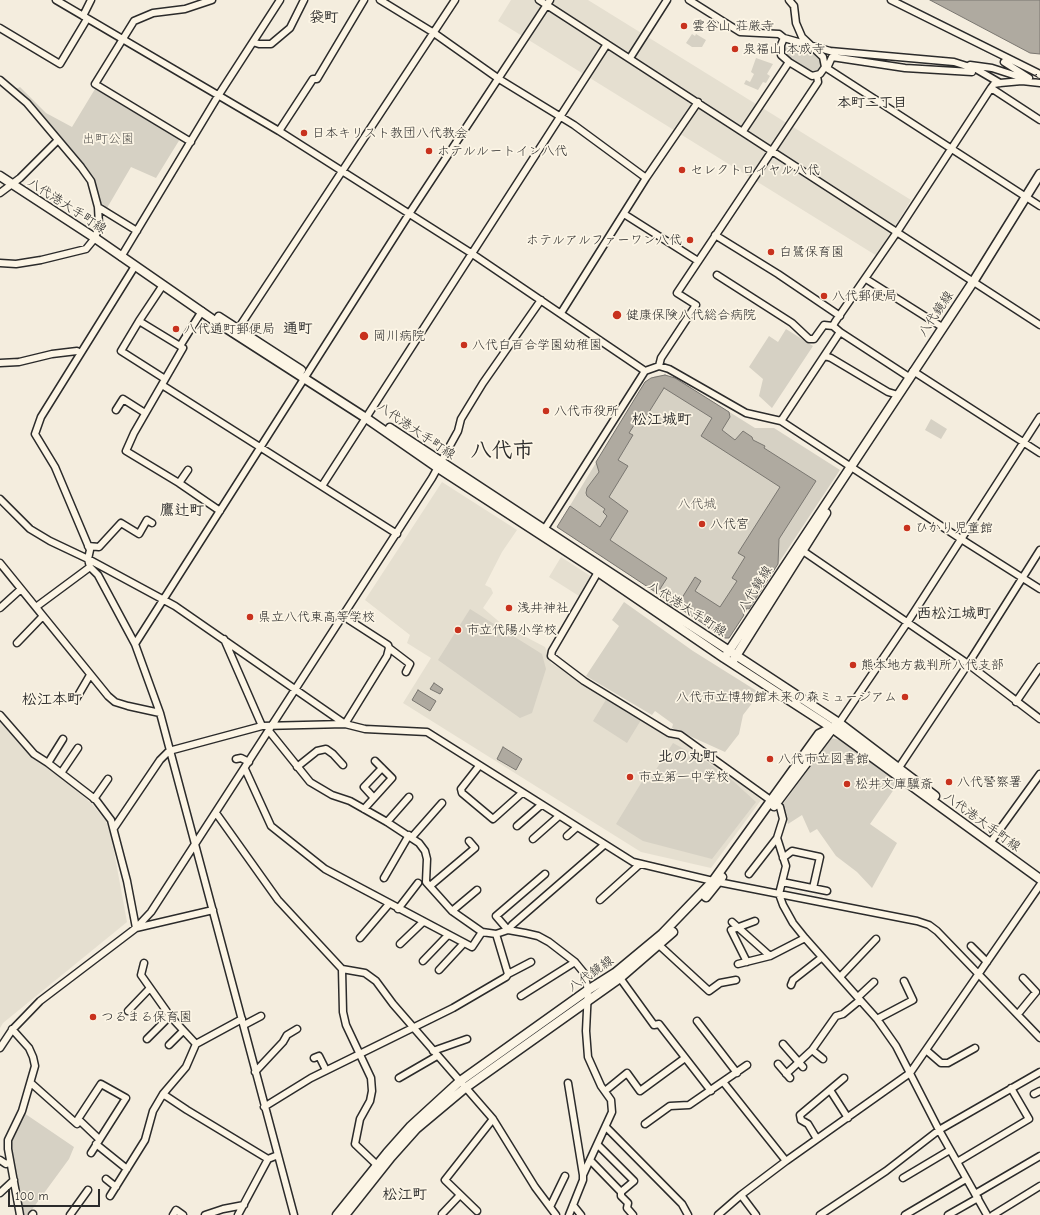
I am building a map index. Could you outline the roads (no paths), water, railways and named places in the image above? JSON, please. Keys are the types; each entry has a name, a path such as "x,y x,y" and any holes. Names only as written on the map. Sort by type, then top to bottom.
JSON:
{"main road":[{"name":"八代鏡線","path":"733,653 911,374 973,282 1040,174"},
{"name":"八代港大手町線","path":"0,176 95,238 202,311 236,331"},
{"name":"八代港大手町線","path":"121,257 137,263 236,331 368,416 440,466 733,653"},
{"name":"八代鏡線","path":"728,660 803,551 849,477 852,467"},
{"name":"八代港大手町線","path":"543,532 598,572 728,660"},
{"path":"733,653 836,726"},
{"path":"728,660 836,726"},
{"name":"八代港大手町線","path":"836,726 1040,879"},
{"name":"八代鏡線","path":"345,1215 391,1156 416,1129 462,1085 620,978 659,945 716,882 774,803 836,726"},
{"name":"八代港大手町線","path":"991,841 1040,872"},
{"name":"八代鏡線","path":"337,1215 377,1165 411,1126 462,1085 588,990 616,973 662,934 716,882"}],"street":[{"path":"56,0 121,40 279,131 471,253 645,371"},
{"path":"0,28 60,64 85,18 91,0"},
{"path":"191,142 95,84 134,21 153,14 185,9 212,0"},
{"path":"121,257 218,96 280,0"},
{"path":"253,42 259,44 272,44 290,28 304,0"},
{"path":"279,131 313,79 317,79 364,0"},
{"path":"380,0 434,33 499,79 562,117 646,178"},
{"path":"236,331 455,0"},
{"path":"539,0 549,3 607,44 743,131 770,151 1040,326"},
{"path":"630,58 667,0"},
{"path":"689,0 735,30 745,33 773,33 812,47 830,51 992,68 1037,82"},
{"path":"790,0 794,6 796,23 802,37 823,57 825,67 1040,206"},
{"path":"891,0 1040,74 1037,82"},
{"path":"135,644 409,214 549,3"},
{"path":"784,38 780,50 784,59 810,75 817,76"},
{"path":"322,486 534,156 562,117 607,44"},
{"path":"817,76 825,67 828,66 832,57 905,68 966,71 976,73 995,85 1037,82"},
{"path":"743,131 789,62"},
{"path":"1004,62 1037,82"},
{"path":"959,64 976,69 1040,120"},
{"path":"659,366 661,358 696,304 677,293 770,151 818,82 817,76"},
{"path":"0,80 27,103 81,167 91,182 98,207 99,225 95,238 91,244 78,251 22,263 0,263"},
{"path":"833,326 995,85"},
{"path":"561,314 591,263 646,178 698,102"},
{"path":"0,193 20,178 58,140"},
{"path":"98,207 136,231"},
{"path":"624,214 698,261"},
{"path":"716,235 778,274 840,316"},
{"path":"135,266 41,417 35,434 55,467 90,550 88,559 90,567 98,575 135,644 160,713 214,910 264,1107 294,1215"},
{"path":"717,275 792,323 809,339 814,339 824,325 833,326 840,332 1040,453"},
{"path":"866,279 942,327"},
{"path":"163,285 121,351 260,447 397,534"},
{"path":"0,1048 12,1029 40,1001 136,928 151,912 245,769 295,688 397,534 440,466 458,431 464,413 541,300"},
{"path":"180,346 202,311"},
{"path":"140,322 183,348 134,432 126,451 179,483 220,511"},
{"path":"781,421 840,332"},
{"path":"0,362 19,362 58,353 77,351 80,353"},
{"path":"824,356 831,358 888,392 898,395"},
{"path":"543,532 645,371 659,366 670,369 746,413 781,421 1040,589"},
{"path":"116,410 123,399 145,413"},
{"path":"836,726 907,623 1040,417"},
{"path":"179,483 188,470"},
{"path":"0,498 30,528 50,541 164,598 345,724"},
{"path":"88,546 99,547 121,523 140,534 147,520"},
{"path":"897,771 968,664 1040,550"},
{"path":"803,551 968,664 1040,719"},
{"path":"0,563 90,675 116,702 160,713"},
{"path":"36,607 90,567"},
{"path":"598,572 552,651 551,656 584,681 669,733 680,735 780,807 783,819 777,838 749,874"},
{"path":"0,608 21,589"},
{"path":"17,643 42,616"},
{"path":"343,616 388,645 389,648 410,664 406,672"},
{"path":"224,639 262,726"},
{"path":"345,724 383,661 389,648"},
{"path":"1016,702 1040,667"},
{"path":"76,698 90,675"},
{"path":"0,715 34,754 48,763 103,807 114,828 136,928"},
{"path":"114,828 160,760 169,750 262,726 270,728 345,724 365,729 427,732 604,845 640,864 716,882 917,921 930,926 937,931 1040,1038"},
{"path":"270,728 310,782 332,796 350,801 364,808 410,836 425,851 427,859 426,882 452,911 482,932 496,934 508,930 538,936 549,942 575,962 584,973 588,990 586,1031 588,1057 598,1081 611,1100 612,1112 583,1176"},
{"path":"48,763 63,739"},
{"path":"61,773 78,748"},
{"path":"297,766 317,751 326,749 343,765"},
{"path":"236,759 241,758 249,762"},
{"path":"364,808 392,778 375,761"},
{"path":"479,766 461,789 462,793 493,819 522,793"},
{"path":"374,798 364,787 382,768"},
{"path":"245,769 271,826 325,869 472,947 482,932"},
{"path":"991,841 1040,774"},
{"path":"94,799 108,779"},
{"path":"387,822 409,798"},
{"path":"384,878 410,836 442,803"},
{"path":"517,826 541,805"},
{"path":"216,813 278,900 342,969 366,973 376,981 462,1085 493,1119 534,1186 556,1215"},
{"path":"533,839 559,816"},
{"path":"567,836 577,828"},
{"path":"777,838 786,866 779,894 789,917 821,958 877,1019 896,1046 939,1130 987,1215"},
{"path":"430,886 475,848 469,841"},
{"path":"508,930 604,845"},
{"path":"783,858 792,851 820,857 813,888"},
{"path":"600,900 640,864"},
{"path":"508,930 496,916 545,874"},
{"path":"782,882 827,891"},
{"path":"398,909 418,883"},
{"path":"718,1215 741,1195 786,1161 910,1073 1040,885"},
{"path":"452,911 477,890"},
{"path":"360,938 389,904"},
{"path":"136,928 214,910"},
{"path":"747,962 731,930 754,921"},
{"path":"400,944 423,922"},
{"path":"732,922 770,956"},
{"path":"496,934 508,974"},
{"path":"423,961 448,935"},
{"path":"738,964 770,956 805,938"},
{"path":"840,977 876,939"},
{"path":"439,970 464,943"},
{"path":"659,945 709,992 720,983 736,980"},
{"path":"971,946 987,962"},
{"path":"791,985 793,980 821,958"},
{"path":"264,1107 326,1070 413,1026 453,1008 508,974 531,962"},
{"path":"521,996 575,962"},
{"path":"144,963 141,974 182,1032 196,1044"},
{"path":"342,969 343,1012 346,1025 371,1078 372,1091 370,1101 360,1119 355,1144 377,1165"},
{"path":"620,978 654,1025 659,1024 711,1091"},
{"path":"1018,1014 1037,994 1023,978"},
{"path":"877,1019 913,1000 904,981"},
{"path":"778,1064 788,1076 801,1064 836,1016 843,1014 874,982"},
{"path":"128,1011 150,988"},
{"path":"147,1039 170,1016"},
{"path":"110,1196 145,1140 153,1111 163,1094 186,1067 196,1044 243,1022 261,1016"},
{"path":"697,1021 737,1073"},
{"path":"12,1029 29,1048 35,1066 22,1111 8,1140 10,1162 20,1215"},
{"path":"255,1072 283,1042 287,1034 297,1029"},
{"path":"169,1045 182,1032"},
{"path":"399,1078 435,1053 467,1040"},
{"path":"783,1044 801,1064"},
{"path":"926,1050 941,1063 948,1063 975,1048"},
{"path":"812,1050 823,1059"},
{"path":"314,1058 319,1056 326,1070"},
{"path":"605,1092 627,1073 640,1091 685,1058"},
{"path":"645,1124 670,1106 689,1105 724,1083 747,1065"},
{"path":"820,1215 886,1171 939,1130 1040,1072"},
{"path":"817,1139 808,1124 801,1120 800,1115 844,1078"},
{"path":"31,1083 77,1124"},
{"path":"724,1083 786,1161"},
{"path":"91,1153 98,1142 126,1098 101,1084 78,1119 98,1142 127,1169"},
{"path":"568,1084 583,1176 583,1180 569,1215"},
{"path":"957,1162 1029,1119 1011,1088"},
{"path":"830,1090 848,1118"},
{"path":"163,1094 268,1159"},
{"path":"477,1211 446,1180 493,1119"},
{"path":"606,1126 663,1187 682,1204 688,1215"},
{"path":"598,1145 634,1181 621,1192"},
{"path":"903,1178 950,1150"},
{"path":"238,1215 268,1159 278,1155"},
{"path":"948,1215 1040,1156"},
{"path":"0,1160 6,1164 10,1162"},
{"path":"590,1160 621,1192 621,1196 628,1203 627,1208 633,1215"},
{"path":"550,1207 565,1176"},
{"path":"106,1179 116,1187"},
{"path":"905,1215 966,1179"},
{"path":"0,1193 14,1180"},
{"path":"993,1215 1040,1186"},
{"path":"70,1215 88,1190"},
{"path":"442,1214 460,1195"},
{"path":"741,1195 756,1215"},
{"path":"205,1215 223,1209 244,1205"},
{"path":"573,1206 581,1215"},
{"path":"173,1215 176,1210 183,1215"}],"place":[{"name":"雲谷山 荘厳寺","path":"684,26"},
{"name":"泉福山 本成寺","path":"735,49"},
{"name":"日本キリスト教団八代教会","path":"304,133"},
{"name":"ホテルルートイン八代","path":"429,151"},
{"name":"セレクトロイヤル八代","path":"682,170"},
{"name":"ホテルアルファーワン八代","path":"690,240"},
{"name":"白鷺保育園","path":"771,252"},
{"name":"八代郵便局","path":"824,296"},
{"name":"健康保険八代総合病院","path":"617,315"},
{"name":"八代通町郵便局","path":"176,329"},
{"name":"岡川病院","path":"364,336"},
{"name":"八代白百合学園幼稚園","path":"464,345"},
{"name":"八代市役所","path":"546,411"},
{"name":"八代宮","path":"702,524"},
{"name":"ひかり児童館","path":"907,528"},
{"name":"浅井神社","path":"509,608"},
{"name":"県立八代東高等学校","path":"250,617"},
{"name":"市立代陽小学校","path":"458,630"},
{"name":"熊本地方裁判所八代支部","path":"853,665"},
{"name":"八代市立博物館未来の森ミュージアム","path":"905,697"},
{"name":"八代市立図書館","path":"770,759"},
{"name":"市立第一中学校","path":"630,777"},
{"name":"八代警察署","path":"949,782"},
{"name":"松井文庫驥斎","path":"847,784"},
{"name":"つるまる保育園","path":"93,1017"}],"district":[{"name":"袋町","path":"324,18"},
{"name":"本町二丁目","path":"872,103"},
{"name":"通町","path":"298,329"},
{"name":"松江城町","path":"662,420"},
{"name":"八代市","path":"502,451"},
{"name":"鷹辻町","path":"182,511"},
{"name":"西松江城町","path":"954,614"},
{"name":"松江本町","path":"52,700"},
{"name":"北の丸町","path":"688,757"},
{"name":"松江町","path":"405,1195"}],"park label":[{"name":"出町公園","path":"108,139"},
{"name":"八代城","path":"697,504"}]}
